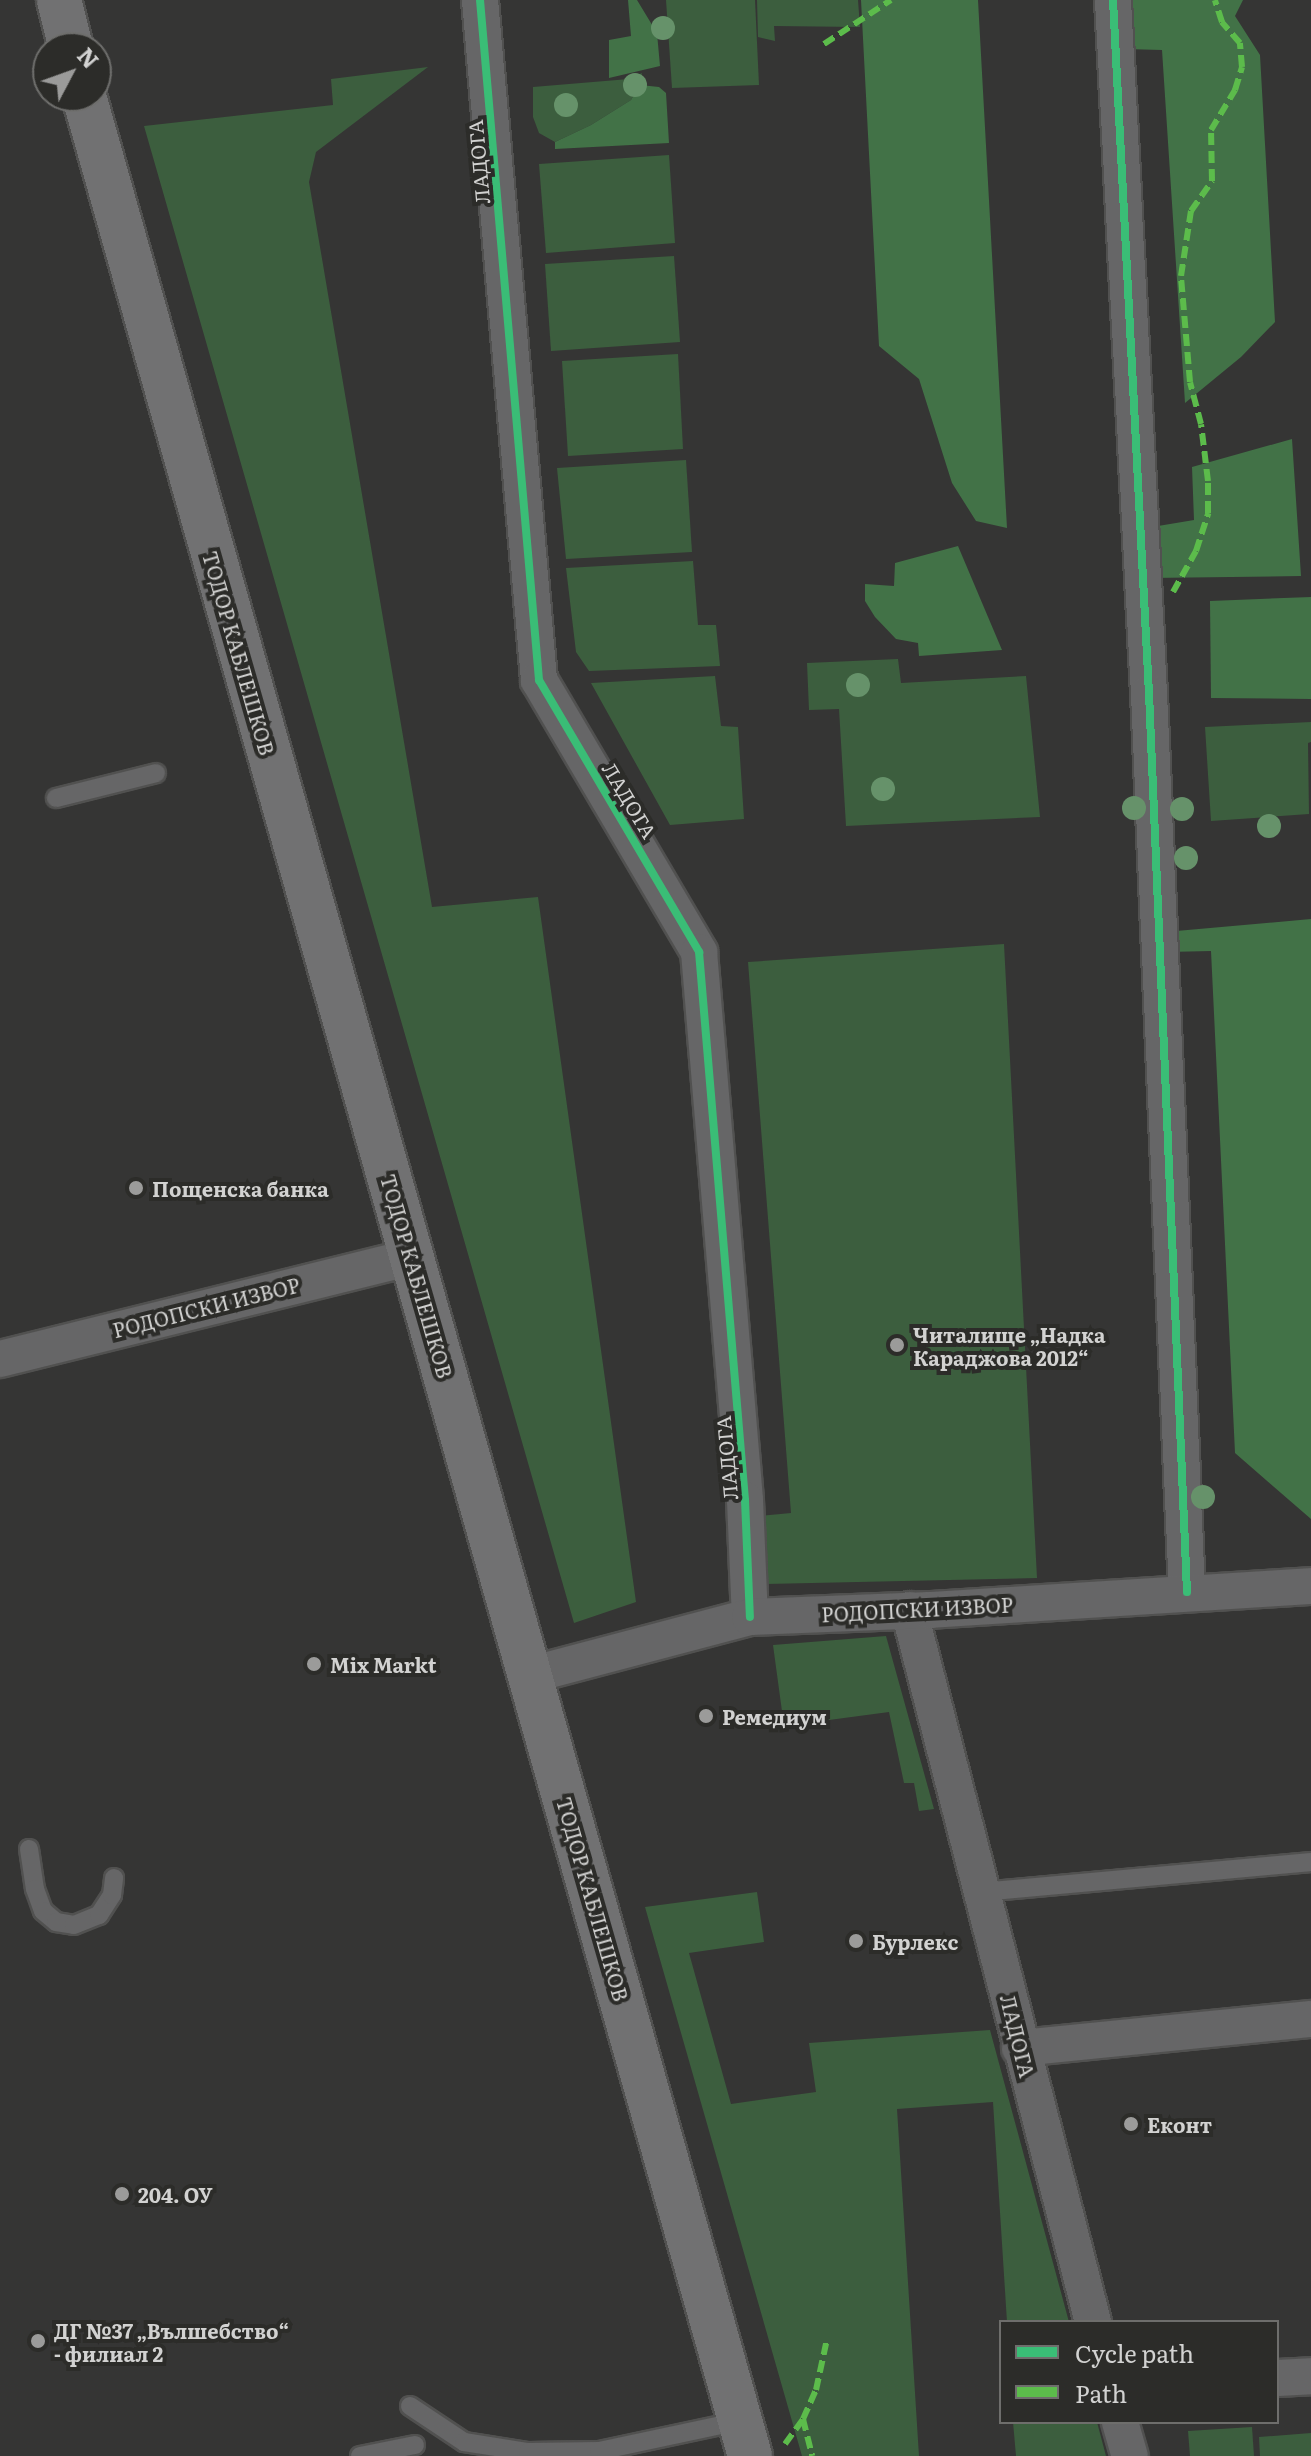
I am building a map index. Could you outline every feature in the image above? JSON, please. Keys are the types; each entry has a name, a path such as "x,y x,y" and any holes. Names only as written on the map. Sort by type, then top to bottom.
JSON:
{"main road":[{"path":"59,0 67,32"},
{"name":"ТОДОР КАБЛЕШКОВ","path":"89,112 745,2438"}],"street":[{"name":"ЛАДОГА","path":"480,0 539,680 699,952 745,1500 750,1617"},
{"path":"1113,0 1149,693 1187,1592"},
{"name":"РОДОПСКИ ИЗВОР","path":"0,1359 412,1257"},
{"name":"РОДОПСКИ ИЗВОР","path":"530,1675 750,1617 1311,1586"},
{"name":"ЛАДОГА","path":"909,1610 1092,2320"},
{"path":"1020,2048 1311,2019"},
{"path":"1279,2378 1311,2376"},
{"path":"1121,2424 1130,2456"}],"lane":[{"path":"56,798 156,773"},
{"path":"29,1849 35,1889 43,1911 56,1922 74,1925 99,1915 112,1895 114,1878"},
{"path":"982,1892 1311,1862"},
{"path":"410,2406 464,2442 528,2452 599,2451 745,2438"},
{"path":"360,2456 415,2445"}],"green space":[{"path":"628,0 637,0 657,33 660,66 609,78 609,40 631,36"},
{"path":"666,0 755,0 759,85 672,88"},
{"path":"757,0 858,0 860,27 774,26 775,41 758,37"},
{"path":"861,0 978,0 1007,528 976,521 952,483 919,379 879,346"},
{"path":"1126,0 1243,0 1235,16 1260,55 1275,322 1241,357 1185,403 1162,50 1125,49"},
{"path":"428,67 316,152 309,182 432,907 538,897 636,1602 574,1623 144,126 333,105 331,79"},
{"path":"642,73 640,85 631,100 591,125 555,142 539,133 533,117 533,87 629,79"},
{"path":"640,85 659,87 666,93 669,143 555,149 555,142 591,125 631,100"},
{"path":"669,155 675,243 546,253 539,164"},
{"path":"674,256 680,342 551,351 545,264"},
{"path":"678,354 683,449 568,456 562,361"},
{"path":"1292,439 1301,576 1149,578 1146,528 1194,520 1192,467"},
{"path":"686,460 692,552 566,559 557,468"},
{"path":"958,546 1002,650 919,656 918,643 896,639 875,617 865,601 865,584 894,586 895,563"},
{"path":"693,561 698,625 716,625 720,666 589,671 576,652 566,568"},
{"path":"1311,597 1311,699 1211,698 1210,601"},
{"path":"898,659 901,683 1026,676 1040,817 846,826 839,709 809,710 807,663"},
{"path":"715,676 721,726 738,727 744,819 670,825 591,683"},
{"path":"1311,722 1311,742 1308,743 1309,814 1211,821 1205,727"},
{"path":"1311,919 1311,1519 1235,1453 1211,951 1167,952 1165,932"},
{"path":"1004,944 1037,1578 766,1584 759,1516 791,1513 748,962"},
{"path":"886,1636 934,1809 919,1811 914,1783 904,1783 889,1712 784,1726 773,1645"},
{"path":"757,1892 764,1942 689,1953 731,2104 816,2092 809,2043 990,2030 1068,2320 1007,2320 993,2102 897,2109 919,2456 802,2456 645,1907"},
{"path":"1013,2424 1098,2424 1106,2456 1016,2456"},
{"path":"1252,2427 1254,2456 1190,2456 1188,2431"},
{"path":"1311,2433 1311,2456 1260,2456 1259,2437"}],"marked path":[{"path":"824,44 891,0"},
{"path":"1173,592 1196,551 1208,513 1208,481 1201,424 1190,382 1181,276 1191,211 1212,181 1211,130 1235,90 1242,67 1240,43 1222,22 1215,0"},
{"path":"785,2444 803,2419 816,2390 827,2339"},
{"path":"803,2419 812,2456"}],"cycle path":[{"path":"480,0 539,680 699,952 745,1500 750,1617"},
{"path":"1113,0 1149,693 1187,1592"}],"place":[{"name":"Пощенска банка","path":"136,1188"},
{"name":"Читалище „Надка Караджова 2012“","path":"897,1345"},
{"name":"Mix Markt","path":"314,1664"},
{"name":"Ремедиум","path":"706,1716"},
{"name":"Бурлекс","path":"856,1941"},
{"name":"Еконт","path":"1131,2124"},
{"name":"204. ОУ","path":"122,2194"},
{"name":"ДГ №37 „Вълшебство“ - филиал 2","path":"38,2341"}]}
